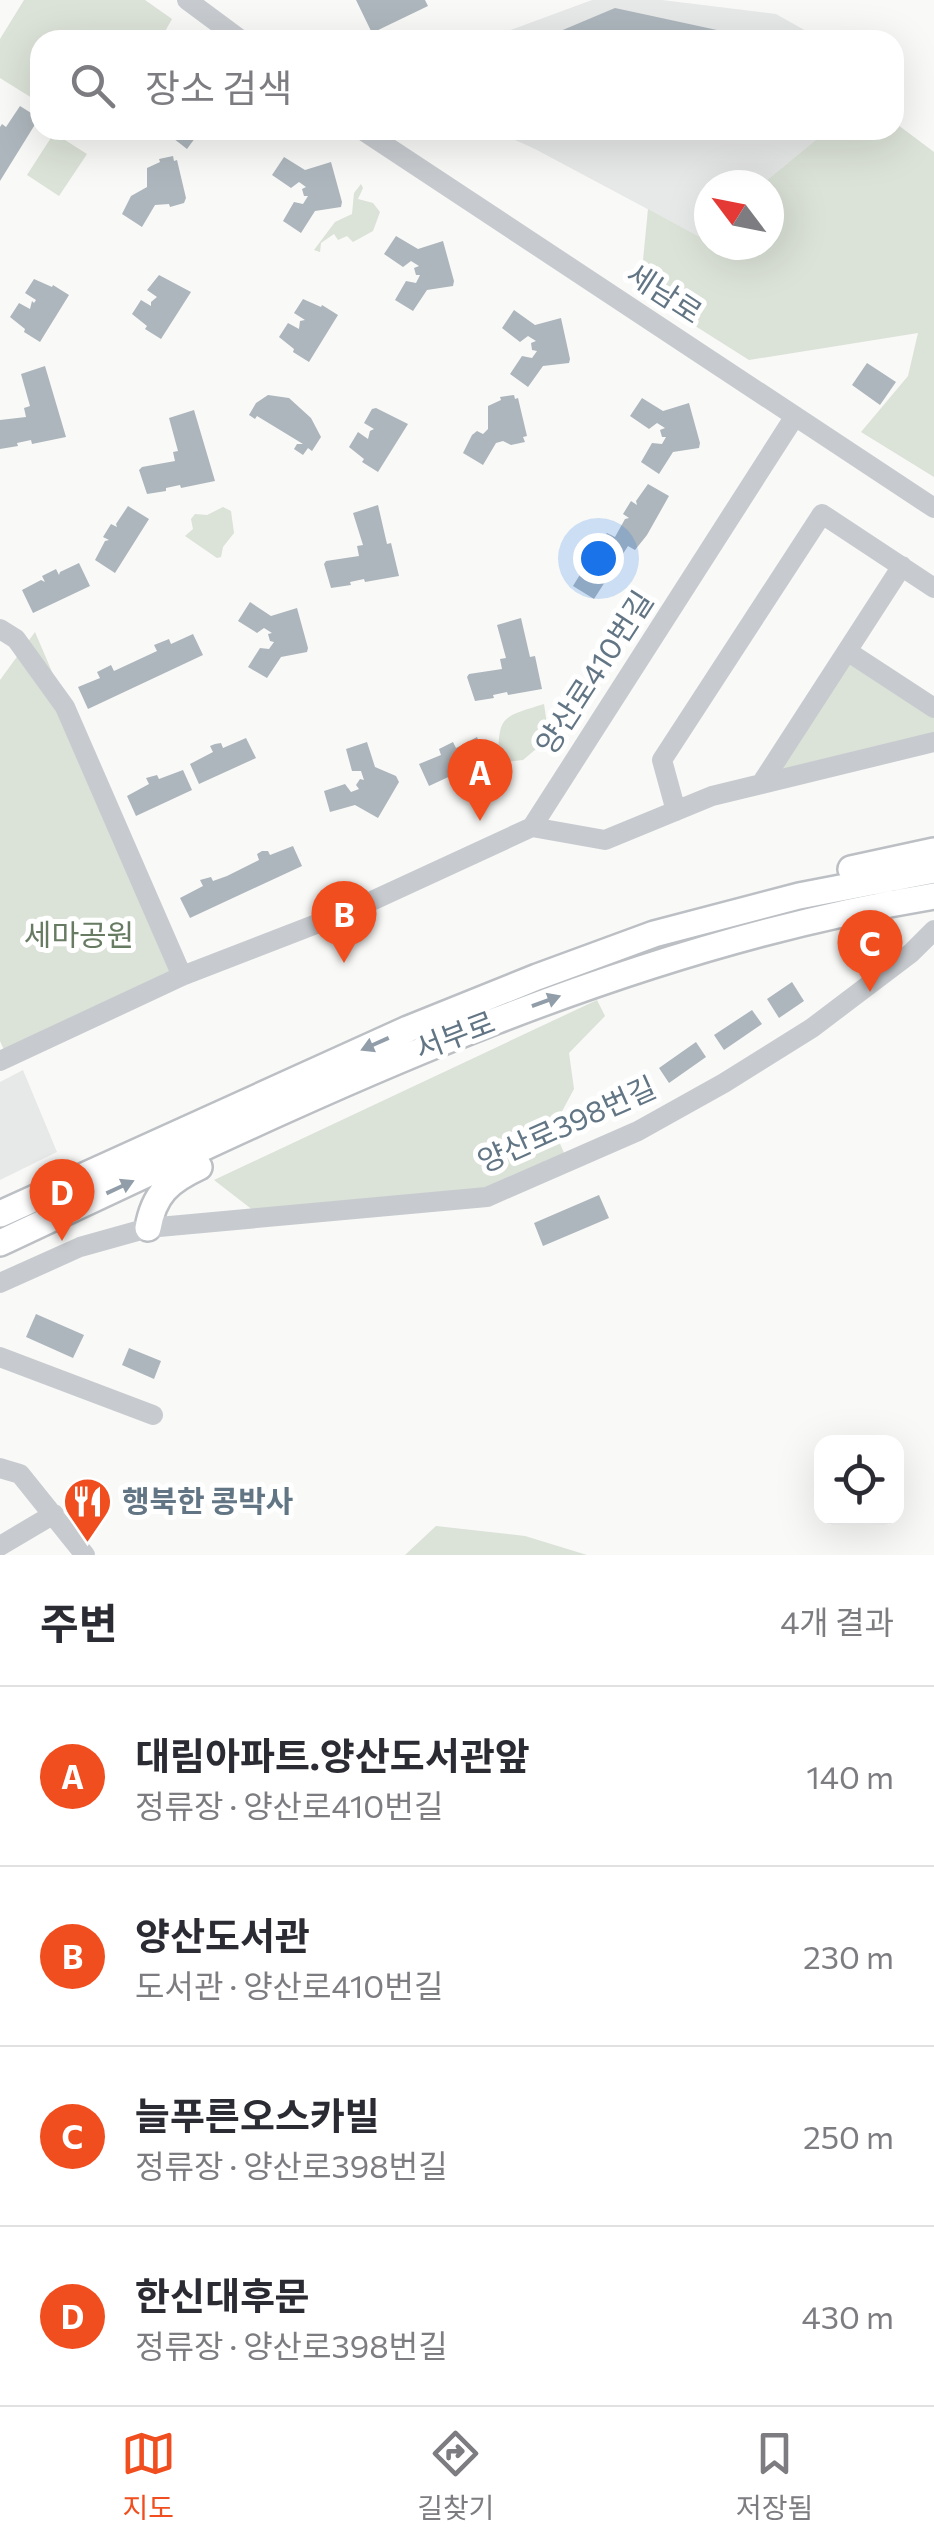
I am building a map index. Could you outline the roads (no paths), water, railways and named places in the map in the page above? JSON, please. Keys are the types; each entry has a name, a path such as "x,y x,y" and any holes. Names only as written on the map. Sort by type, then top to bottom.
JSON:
{"main road":[{"path":"654,934 712,905 934,851"},
{"name":"서부로","path":"0,1214 408,1029 654,934 799,896 934,870"},
{"name":"서부로","path":"0,1243 409,1053 550,999 688,953 813,920 934,896"},
{"path":"148,1228 160,1192 174,1179 269,1133 306,1099"},
{"path":"0,1198 126,1154"}],"street":[{"path":"188,0 228,30"},
{"name":"세남로","path":"377,140 934,508"},
{"name":"양산로410번길","path":"532,827 795,416"},
{"path":"676,811 662,760 822,514 934,588"},
{"path":"762,784 902,566"},
{"path":"0,629 16,639 65,707 182,976"},
{"path":"847,652 934,708"},
{"path":"0,1061 182,976 350,911 532,827 606,840 712,796 934,742"},
{"name":"양산로398번길","path":"0,1284 80,1247 148,1228 487,1197 638,1132 724,1082 812,1028 911,953 934,930"},
{"path":"0,1357 153,1415"},
{"path":"0,1468 20,1474 85,1555"},
{"path":"0,1546 54,1514"}],"place":[{"name":"대림아파트.양산도서관앞","path":"480,821"},
{"name":"양산도서관","path":"344,963"},
{"name":"늘푸른오스카빌","path":"870,992"},
{"name":"한신대후문","path":"62,1241"},
{"name":"행북한 콩박사","path":"87,1544"}],"park label":[{"name":"세마공원","path":"79,936"}]}
